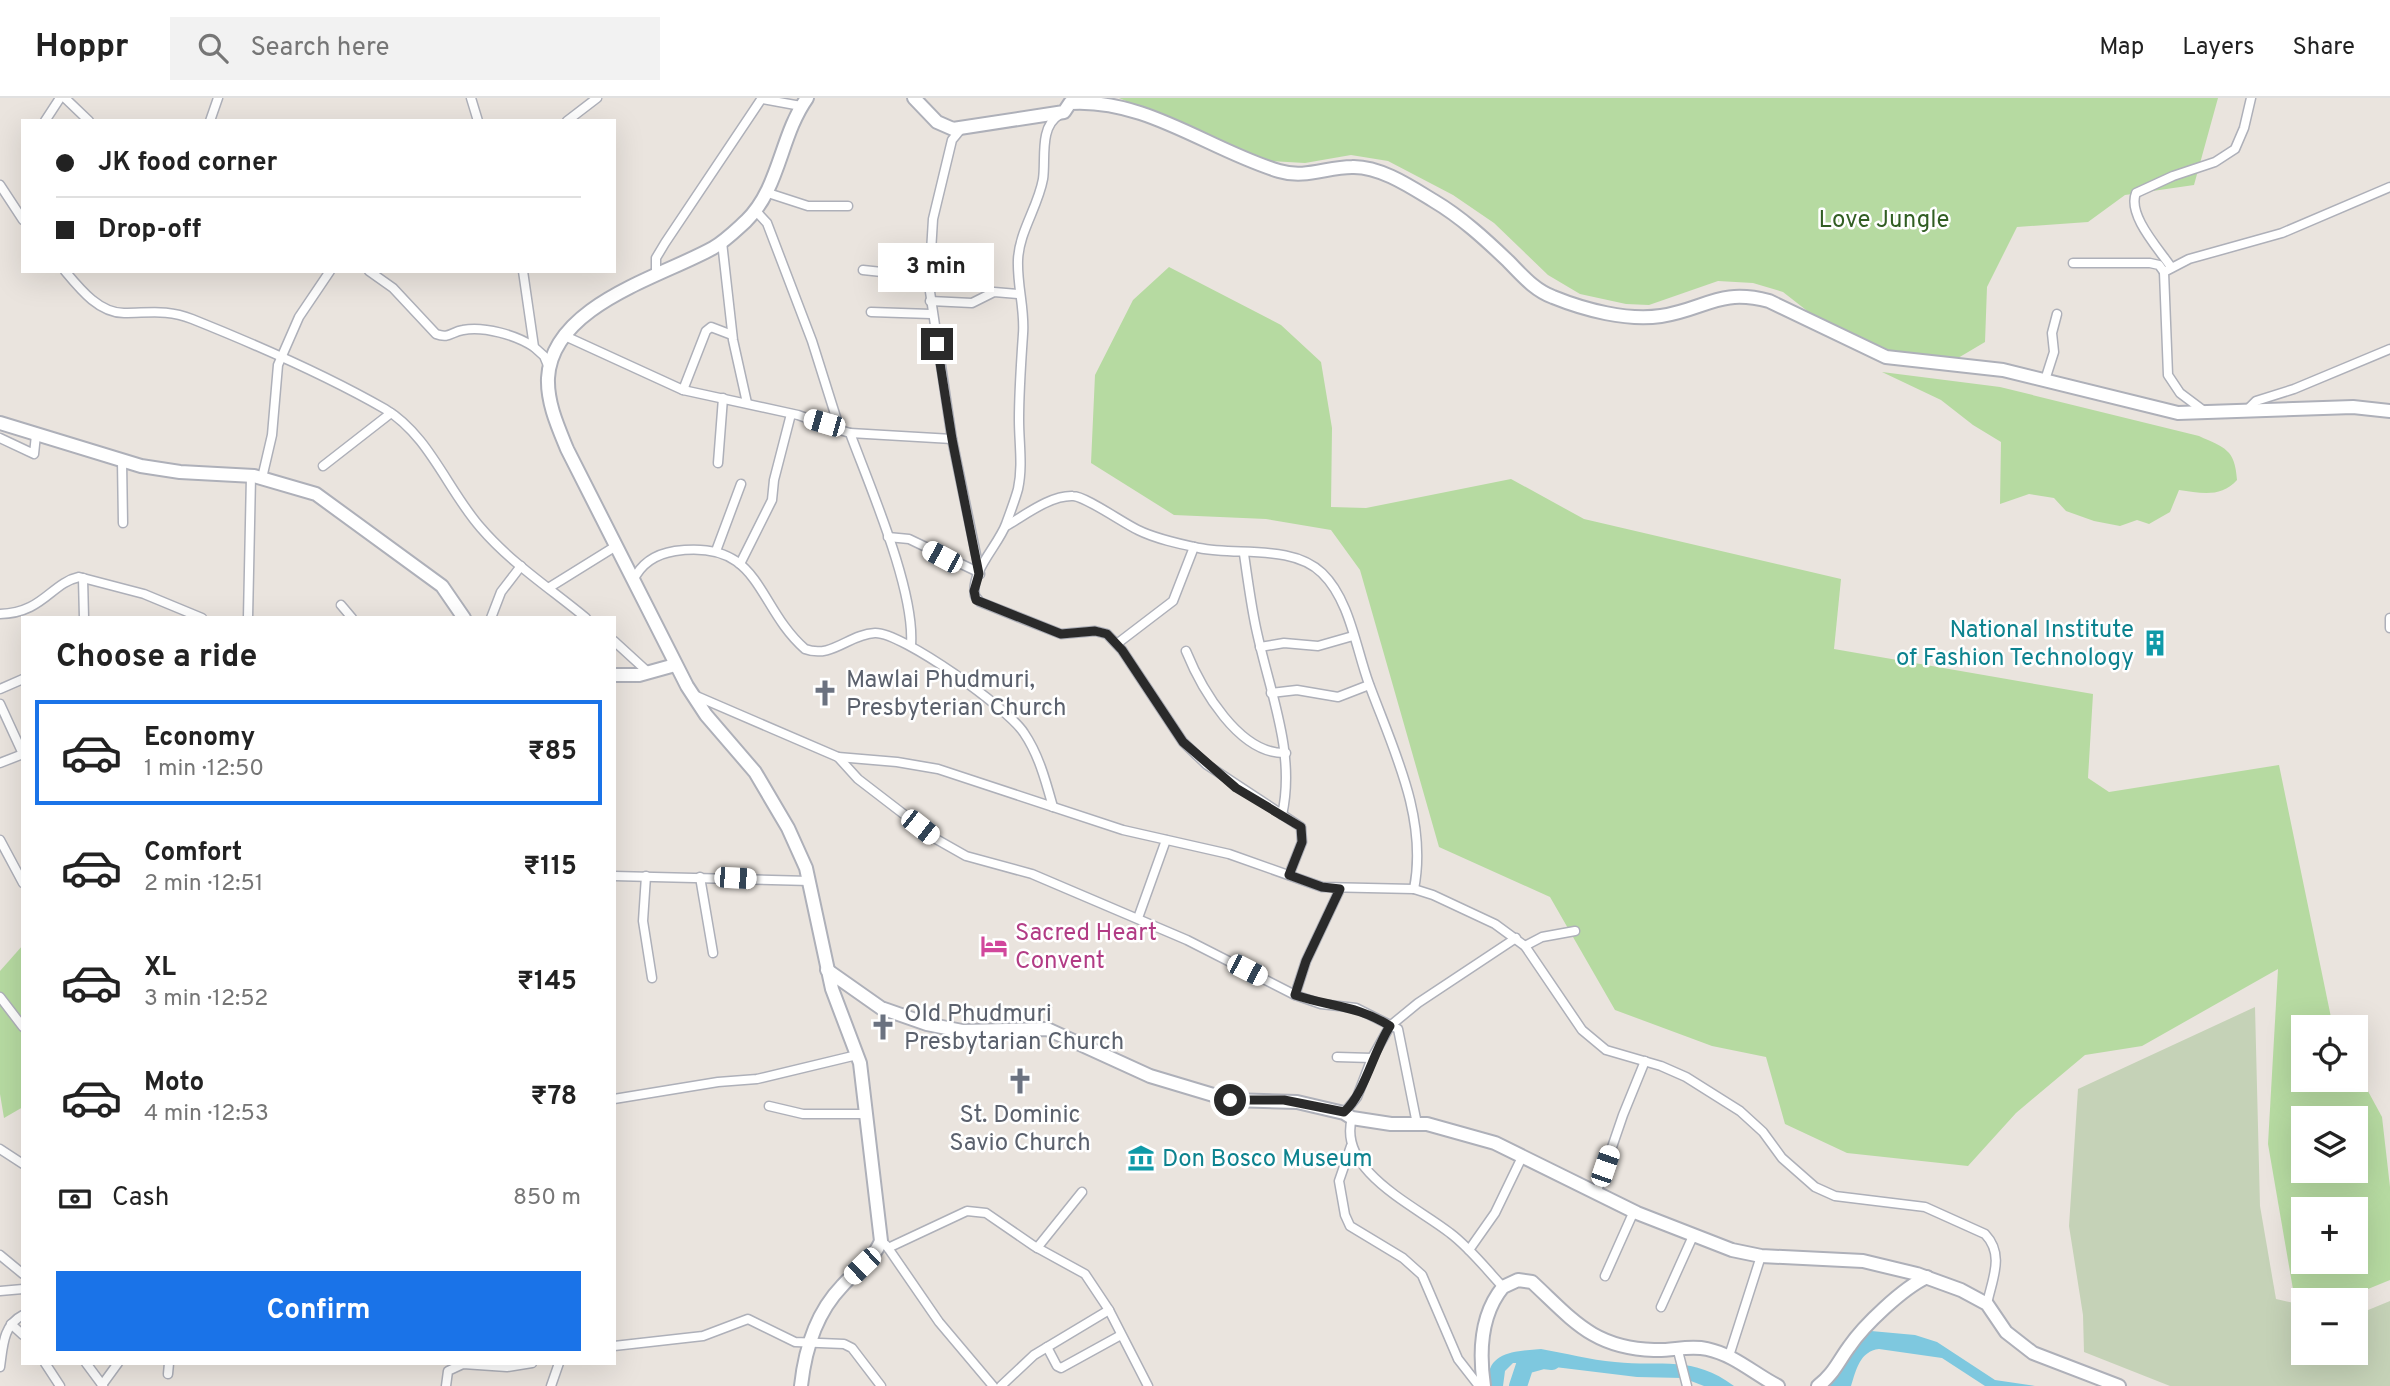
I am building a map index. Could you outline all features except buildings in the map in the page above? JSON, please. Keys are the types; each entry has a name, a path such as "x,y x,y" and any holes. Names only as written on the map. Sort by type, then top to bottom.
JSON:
{"street":[{"path":"46,119 60,98"},
{"path":"65,98 87,119"},
{"path":"211,119 218,98"},
{"path":"471,98 477,119"},
{"path":"570,119 597,98"},
{"path":"914,98 937,122 961,129 1065,112"},
{"path":"1102,98 1280,171 1309,174 1354,166 1388,176 1461,219 1524,278 1560,299 1613,314 1647,318 1676,313 1710,300 1750,296 1769,301 1886,357 1980,366 2178,413 2353,407 2390,411"},
{"path":"2207,413 2180,393 2168,375 2167,269 2136,213 2134,197 2173,176 2215,162 2235,149 2244,128 2251,98"},
{"path":"549,369 565,336 611,296 656,275 722,242 756,211 768,193 804,102 762,99 665,243 656,258 656,275"},
{"path":"1132,109 1083,102 1070,103 1065,112 1055,117 1044,140 1042,185 1020,244 1018,294 1024,317 1019,374 1021,465 1018,487 1005,526 979,573 974,591 980,603 1061,634 1100,632 1118,643 1183,742 1236,788 1301,827 1304,834 1289,875"},
{"path":"961,129 952,140 933,219 929,277 931,314 952,439 979,573"},
{"path":"0,185 21,217"},
{"path":"2074,263 2150,263 2167,269 2282,233 2390,187"},
{"path":"768,193 808,206 848,206"},
{"path":"756,211 765,218 776,245 840,430"},
{"path":"722,242 732,335 747,403"},
{"path":"863,270 929,277"},
{"path":"67,273 92,300 111,311 122,313 164,310 331,379 391,413 423,444 470,515 499,548 584,616"},
{"path":"248,616 257,477 272,435 275,383 281,358 299,317 329,273"},
{"path":"372,273 393,288 436,334 446,337 465,329 509,336 534,347 544,356 549,369 553,413 567,449 632,584 692,694 706,715 755,772 788,828 810,881 827,970 858,1055 884,1244 939,1322 993,1386"},
{"path":"523,273 534,347"},
{"path":"930,301 972,303 994,292 1018,294"},
{"path":"871,312 931,314"},
{"path":"2045,380 2054,352 2052,333 2057,314"},
{"path":"683,390 708,328 732,335"},
{"path":"565,336 683,390 791,414 850,433 952,439"},
{"path":"2246,411 2256,401 2294,389 2390,348"},
{"path":"718,463 723,398"},
{"path":"323,466 391,413"},
{"path":"740,564 772,500 774,480 791,414"},
{"path":"0,423 121,461 168,471 257,477 297,486 331,502 442,586 463,616"},
{"path":"850,433 888,537 910,617 911,645"},
{"path":"0,438 34,454 36,435"},
{"path":"121,461 122,523"},
{"path":"716,551 741,484"},
{"path":"1005,526 1061,498 1075,496 1141,532 1194,547 1299,558 1311,564 1334,586 1369,685 1397,750 1406,782 1418,856 1414,889"},
{"path":"888,537 909,539 979,573"},
{"path":"550,587 616,547"},
{"path":"1118,643 1173,601 1194,547"},
{"path":"632,584 638,570 660,555 692,550 716,551 740,564 805,649 822,653 875,633 899,638 1012,717 1038,759 1053,807"},
{"path":"1244,554 1260,647 1286,753 1287,791 1282,815"},
{"path":"492,616 501,592 521,566"},
{"path":"83,578 84,616"},
{"path":"0,614 20,613 40,604 72,579 83,578 144,594 197,616"},
{"path":"341,605 350,616"},
{"path":"2390,618 2390,628"},
{"path":"1260,647 1284,643 1318,646 1353,636"},
{"path":"616,643 649,673"},
{"path":"1186,651 1199,682 1219,710 1261,749 1286,753"},
{"path":"616,675 649,673 675,665"},
{"path":"0,689 21,680"},
{"path":"1271,692 1297,690 1338,697 1369,685"},
{"path":"692,694 838,757 874,759 937,769 1123,830 1229,854 1322,887 1414,889 1495,924 1525,946 1559,999 1594,1041 1606,1050 1686,1077 1740,1111 1791,1167 1824,1192 1925,1207 1985,1234 1992,1240 1996,1258 1987,1304"},
{"path":"0,704 21,750"},
{"path":"0,763 21,755"},
{"path":"838,757 858,779 956,851 1032,874 1138,918 1295,995 1321,1004 1356,1008 1390,1026 1401,1034 1417,1124"},
{"path":"0,840 21,879"},
{"path":"1138,918 1166,840"},
{"path":"616,876 810,881"},
{"path":"646,876 643,920 652,978"},
{"path":"700,877 713,953"},
{"path":"1295,995 1306,961 1340,889"},
{"path":"1525,946 1542,937 1575,931"},
{"path":"1503,1287 1450,1232 1393,1194 1367,1169 1351,1146 1348,1137 1348,1115 1372,1058 1390,1026 1418,1003 1516,938"},
{"path":"827,970 881,1008 927,1024 962,1031 1047,1029 1150,1076 1230,1100 1284,1100 1391,1124 1417,1124 1495,1143 1634,1211 1732,1250 1761,1256 1863,1261 1927,1277 1987,1304 2006,1332 2033,1353 2119,1386"},
{"path":"0,997 21,1024"},
{"path":"616,1099 718,1082 757,1079 858,1055"},
{"path":"1337,1057 1372,1058"},
{"path":"1597,1191 1645,1061"},
{"path":"769,1106 820,1115 867,1114"},
{"path":"1351,1146 1339,1181 1345,1215 1350,1226 1403,1258 1422,1275 1458,1359 1481,1386"},
{"path":"0,1149 21,1163"},
{"path":"1469,1250 1495,1213 1523,1155"},
{"path":"1037,1248 1082,1192"},
{"path":"801,1386 808,1344 818,1318 831,1298 884,1244 976,1210 986,1213 1037,1248 1080,1269 1109,1310 1148,1386"},
{"path":"1605,1276 1634,1211"},
{"path":"1661,1307 1693,1236"},
{"path":"0,1255 21,1272"},
{"path":"1729,1356 1761,1256"},
{"path":"1818,1386 1838,1366 1861,1331 1912,1284 1927,1277"},
{"path":"1481,1386 1479,1358 1484,1326 1503,1287 1518,1280 1532,1282 1578,1327 1612,1343 1678,1354 1702,1348 1729,1356 1778,1386"},
{"path":"0,1291 21,1290"},
{"path":"1001,1386 1047,1347 1109,1310"},
{"path":"0,1367 3,1343 10,1324 21,1316"},
{"path":"616,1346 703,1336 748,1319 795,1342 844,1344 852,1348 881,1386"},
{"path":"10,1324 21,1333"},
{"path":"1047,1347 1057,1366 1061,1368 1121,1335"},
{"path":"1678,1354 1686,1383"},
{"path":"46,1365 60,1386"},
{"path":"87,1365 102,1386 117,1365"},
{"path":"168,1374 169,1365"},
{"path":"446,1386 448,1371 456,1365"},
{"path":"474,1365 520,1365"},
{"path":"551,1386 558,1365"},
{"path":"2081,1372 2083,1386"}],"green space":[{"name":"Love Jungle","path":"1119,98 2218,98 2194,185 2125,195 2088,222 2017,227 1987,287 1985,342 1958,358 1897,355 1824,324 1783,292 1753,283 1718,281 1649,305 1626,304 1580,294 1548,275 1494,223 1453,195 1388,161 1351,155 1305,163 1268,161"},
{"path":"1169,267 1281,325 1321,362 1332,428 1331,507 1366,508 1511,479 1584,519 1841,579 1834,649 2093,694 2088,778 2109,792 2279,765 2331,1015 2291,1015 2291,1092 2368,1091 2382,1117 2390,1187 2390,1280 2368,1289 2293,1288 2268,1144 2278,969 2142,1046 2085,1055 2016,1113 1968,1166 1847,1153 1785,1124 1766,1057 1712,1046 1615,1010 1550,897 1439,847 1360,570 1331,530 1266,519 1174,515 1091,463 1095,375 1133,300"},
{"path":"1882,372 2000,387 2199,436 2227,451 2234,462 2237,480 2217,492 2179,490 2170,512 2149,524 2137,520 2120,526 2094,521 2066,511 2054,498 2029,494 2000,504 2001,442 1973,425 1941,400"},
{"path":"21,947 21,1108 4,1118 0,1094 0,971"},
{"path":"2255,1007 2260,1206 2276,1299 2291,1302 2291,1365 2368,1365 2368,1310 2390,1301 2390,1386 2170,1386 2084,1352 2083,1315 2069,1226 2078,1089"}],"water":[{"path":"1871,1331 1915,1335 1937,1342 1995,1380 2035,1386 1985,1386 1942,1358 1879,1349 1863,1357 1851,1386 1830,1386 1856,1342"},
{"path":"1541,1349 1606,1361 1691,1366 1719,1376 1734,1386 1704,1386 1683,1378 1637,1377 1513,1363 1505,1371 1503,1386 1489,1386 1491,1366 1496,1360 1511,1353"}],"waterway":[{"path":"1518,1386 1525,1365 1543,1360 1552,1361"}],"place":[{"name":"National Institute of Fashion Technology","path":"2155,643"},
{"name":"Mawlai Phudmuri, Presbyterian Church","path":"825,693"},
{"name":"Sacred Heart Convent","path":"994,946"},
{"name":"Old Phudmuri Presbytarian Church","path":"883,1027"},
{"name":"St. Dominic Savio Church","path":"1020,1081"},
{"name":"Don Bosco Museum","path":"1141,1158"}],"route":[{"path":"937,344 952,439 979,574 974,591 976,600 1061,634 1095,631 1107,634 1118,643 1183,742 1236,788 1301,827 1304,834 1302,842 1289,875 1322,887 1340,889 1306,961 1295,995 1321,1004 1356,1008 1390,1026 1372,1058 1357,1097 1344,1112 1297,1101 1230,1100"}]}
